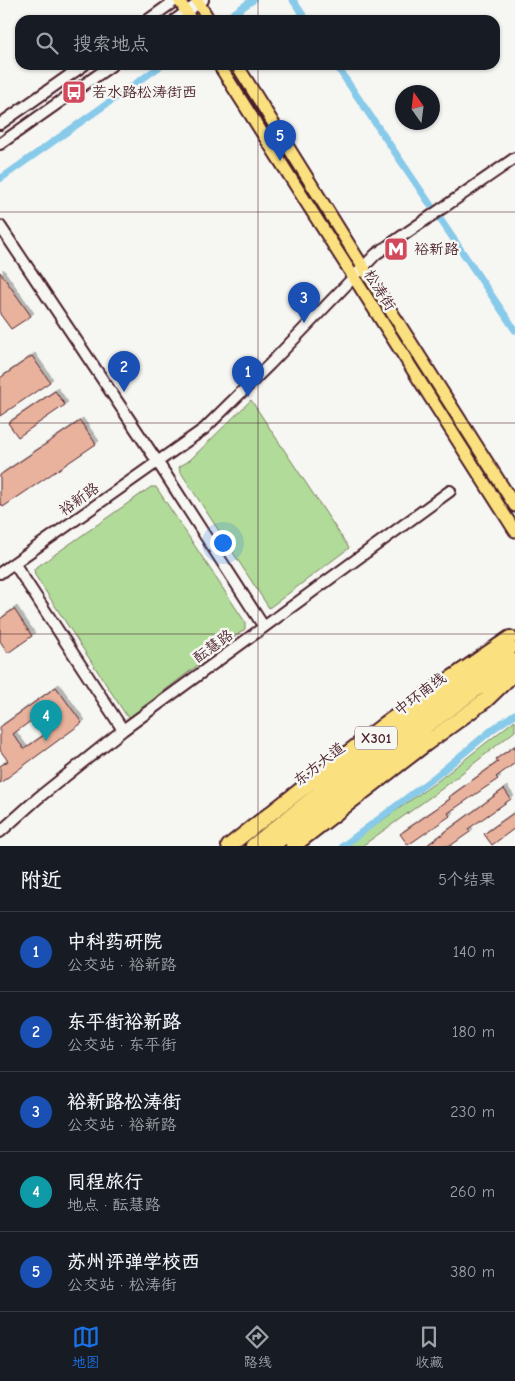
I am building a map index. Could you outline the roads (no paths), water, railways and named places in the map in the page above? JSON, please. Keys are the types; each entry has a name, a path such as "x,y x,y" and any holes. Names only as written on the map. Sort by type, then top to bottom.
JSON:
{"highway":[{"path":"241,846 385,724 513,639"},
{"name":"中环南线","path":"241,846 287,817 513,639"},
{"name":"中环南线","path":"272,846 295,826 430,723 515,661"},
{"path":"293,846 424,745 486,700 515,671"}],"main road":[{"path":"178,0 187,15"},
{"path":"200,1 207,15"},
{"name":"松涛街","path":"222,70 515,531"},
{"name":"松涛街","path":"240,70 363,268 515,506"},
{"name":"X301","path":"286,846 515,671"}],"street":[{"path":"156,15 178,0"},
{"path":"189,15 200,1"},
{"path":"0,124 77,70"},
{"path":"0,144 105,70"},
{"name":"裕新路","path":"0,573 204,429 376,254 515,158"},
{"path":"0,226 157,461 264,627"},
{"name":"酝慧路","path":"0,832 38,798 123,730 450,491"},
{"path":"14,563 123,730"}],"waterway":[{"path":"231,15 253,0"},
{"path":"293,0 303,15"},
{"path":"0,179 155,70"},
{"path":"339,70 515,330"},
{"path":"343,846 515,714"}],"place":[{"name":"若水路松涛街西","path":"74,92"},
{"name":"苏州评弹学校西","path":"280,161"},
{"name":"裕新路","path":"396,249"},
{"name":"裕新路松涛街","path":"304,323"},
{"name":"东平街裕新路","path":"124,392"},
{"name":"中科药研院","path":"248,397"},
{"name":"同程旅行","path":"46,741"}]}
